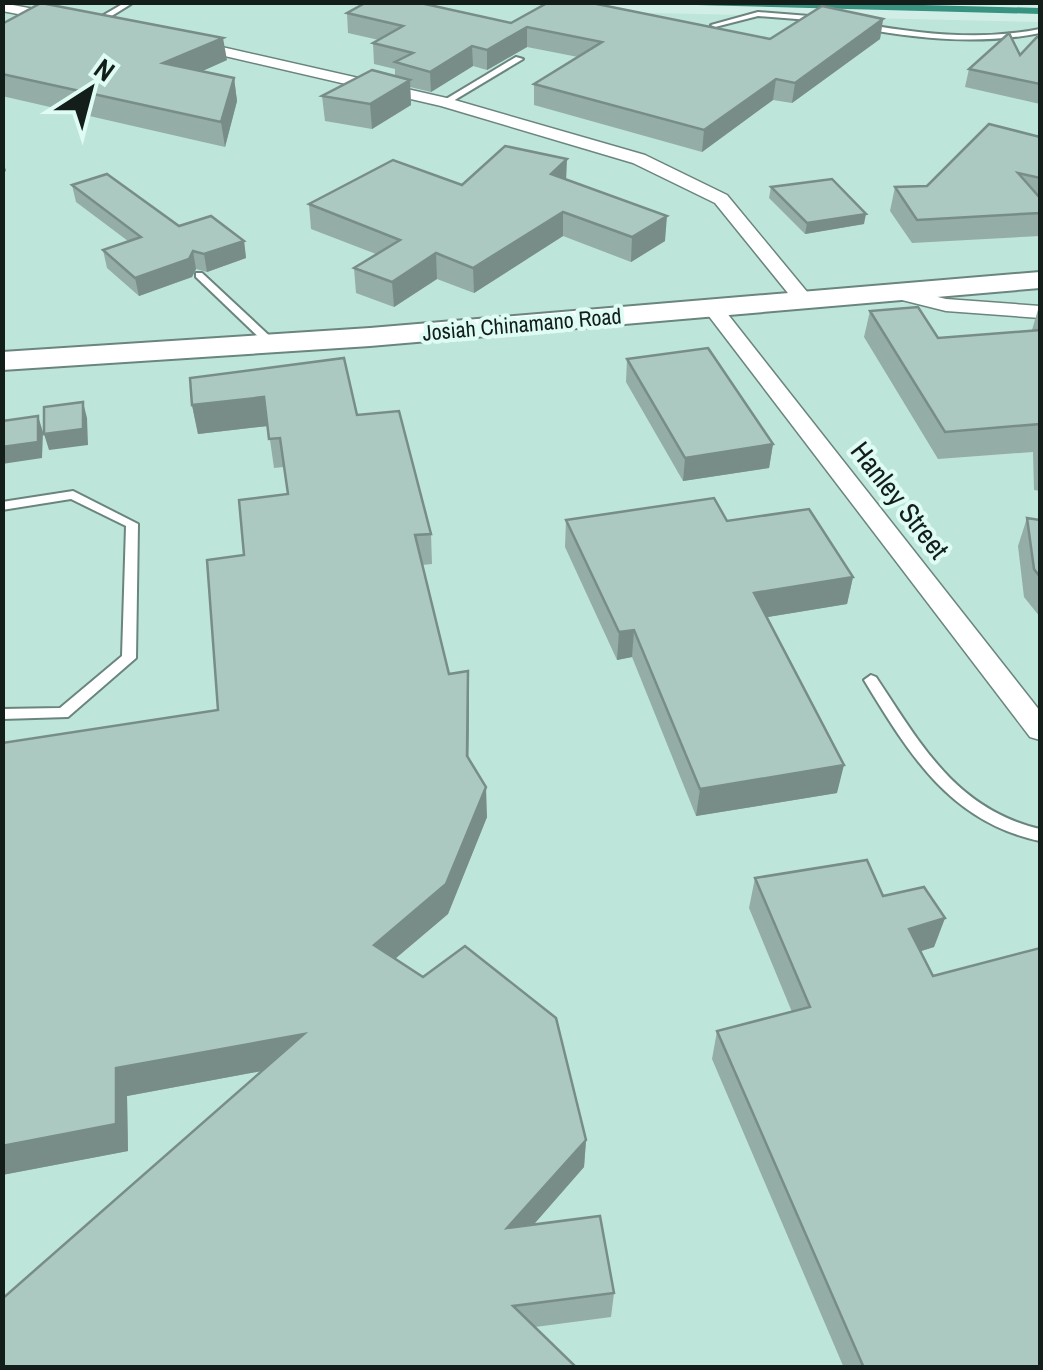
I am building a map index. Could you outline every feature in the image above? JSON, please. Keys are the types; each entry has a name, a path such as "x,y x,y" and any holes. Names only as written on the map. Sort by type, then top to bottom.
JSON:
{"street":[{"path":"2,7 113,28"},
{"path":"171,40 445,102 639,159 722,199 804,299"},
{"name":"Josiah Chinamano Road","path":"2,361 272,344 1040,280"},
{"path":"901,294 946,305 1040,312"},
{"name":"Hanley Street","path":"712,307 1040,730"}],"lane":[{"path":"94,24 128,4"},
{"path":"715,25 758,14 833,21"},
{"path":"848,24 914,38 998,40 1040,31"},
{"path":"445,102 518,59"},
{"path":"199,275 272,344"},
{"path":"2,506 73,495 132,524 133,585 129,658 62,713 2,714"},
{"path":"871,680 926,764 973,808 1040,835"}],"shaded area":[{"path":"556,2 611,12 1040,22 1040,1367 3,1368 3,3"}],"building":[{"path":"367,2 416,2 511,23 549,2 587,2 770,39 822,6 883,19 795,83 776,79 704,130 534,84 602,42 527,27 487,50 472,46 430,72 395,62 413,53 373,43 403,26 347,13"},
{"path":"41,3 223,38 163,63 234,78 221,122 2,74 2,24"},
{"path":"1009,33 1020,55 1040,38 1040,84 969,69"},
{"path":"372,70 410,80 370,104 322,96"},
{"path":"989,124 1040,137 1040,178 1018,173 1040,198 1040,213 917,220 895,187 927,186"},
{"path":"505,146 567,159 551,174 667,216 632,237 563,212 473,268 436,253 392,282 354,268 400,240 309,204 393,160 462,185"},
{"path":"107,174 179,226 211,216 244,241 204,254 193,251 189,259 135,278 103,250 141,237 72,185"},
{"path":"832,179 866,214 807,223 771,187"},
{"path":"918,307 938,338 1040,330 1040,424 945,432 870,311"},
{"path":"708,348 773,444 685,458 627,359"},
{"path":"344,358 357,415 399,411 431,534 415,535 449,674 468,671 467,756 486,787 446,884 374,945 423,977 465,946 556,1018 586,1140 507,1228 600,1216 614,1293 513,1306 577,1368 2,1368 2,1299 304,1034 116,1068 116,1124 2,1146 2,743 218,710 207,560 244,555 239,500 288,494 280,438 269,439 264,397 192,405 190,378"},
{"path":"83,402 83,429 44,434 44,407"},
{"path":"38,416 38,442 2,447 2,421"},
{"path":"714,498 727,521 809,509 853,577 754,593 844,765 700,789 634,630 619,632 566,520"},
{"path":"1027,518 1040,520 1040,577 1034,569"},
{"path":"867,860 883,896 924,887 945,918 909,929 933,976 1040,948 1040,1368 864,1368 717,1031 810,1007 755,878"}],"waterway":[{"path":"697,2 1040,11"}]}
